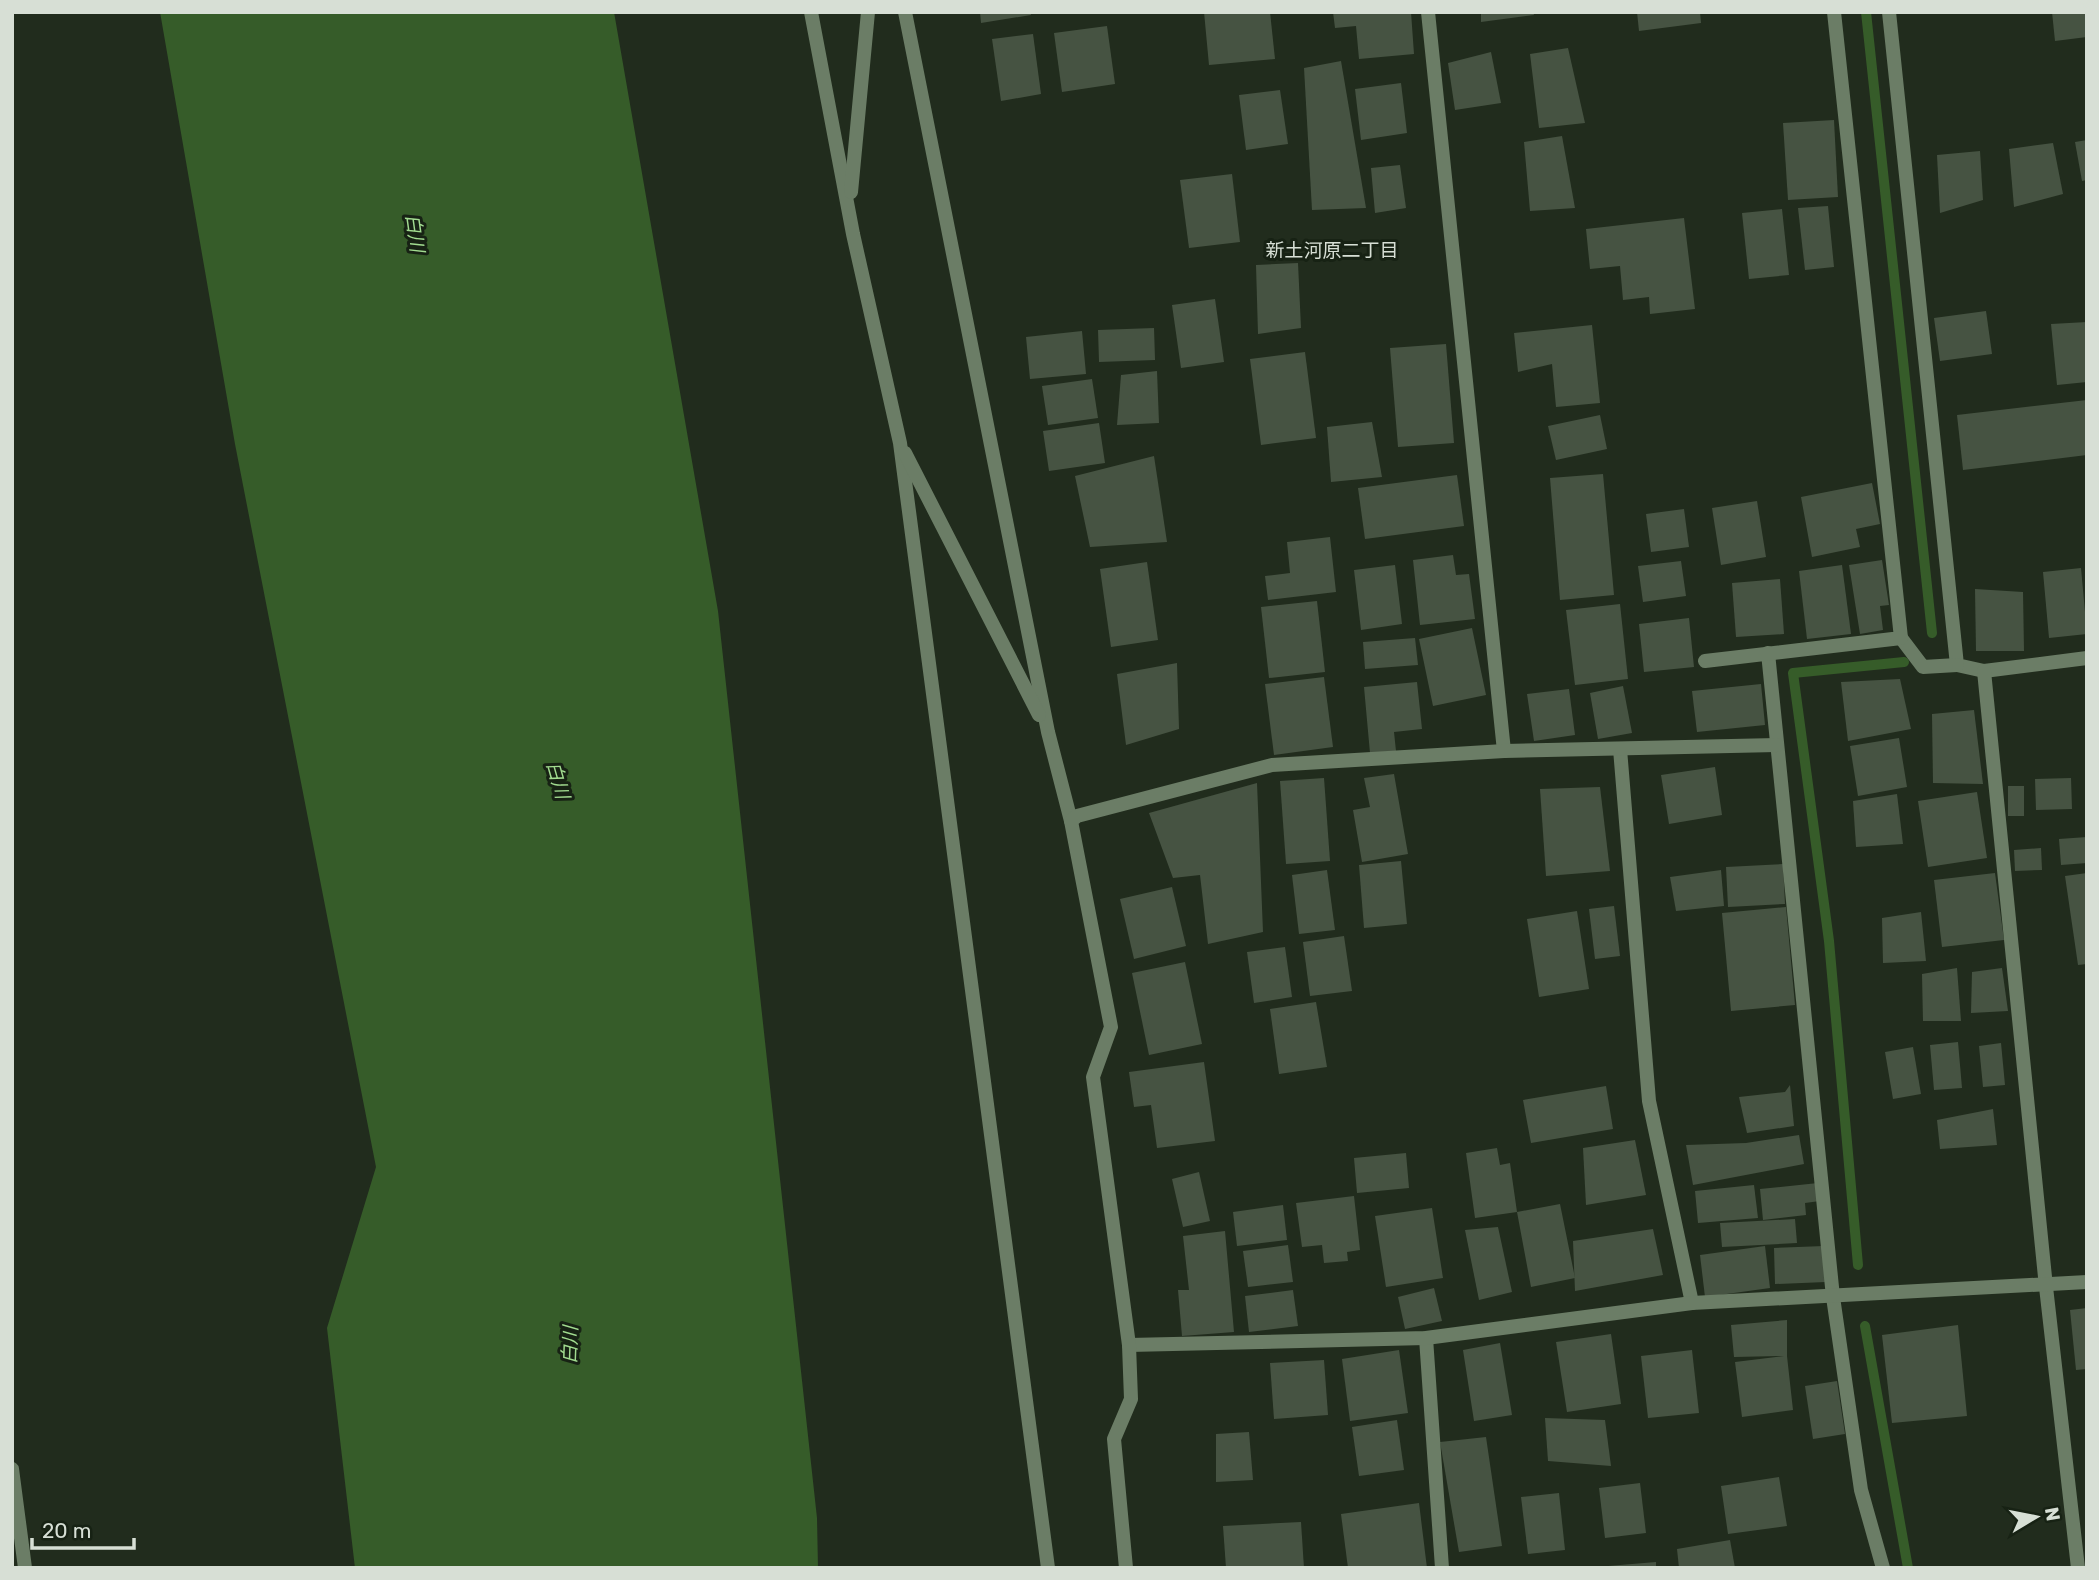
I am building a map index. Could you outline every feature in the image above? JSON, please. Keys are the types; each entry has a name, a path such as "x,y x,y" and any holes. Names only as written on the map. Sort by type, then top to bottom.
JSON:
{"street":[{"path":"811,12 849,211 900,443 1048,1568"},
{"path":"849,211 868,12"},
{"path":"905,12 1048,732 1071,821 1111,1027 1093,1077 1129,1345 1131,1399 1114,1440 1126,1568"},
{"path":"1428,12 1504,751"},
{"path":"1834,12 1901,638 1923,667 1956,665 1984,671 2087,658"},
{"path":"1889,12 1956,665"},
{"path":"900,443 1048,732"},
{"path":"1705,661 1901,638"},
{"path":"1768,653 1833,1297 1861,1490 1883,1568"},
{"path":"1984,671 2046,1287 2078,1568"},
{"path":"1071,821 1077,816 1272,765 1504,751 1777,745"},
{"path":"1620,749 1649,1101 1692,1303"},
{"path":"1129,1345 1426,1338 1692,1303 2046,1287 2087,1282"},
{"path":"1426,1338 1442,1568"},
{"path":"12,1469 25,1568"}],"water":[{"name":"白川","path":"160,12 614,12 718,611 817,1518 818,1568 355,1568 327,1328 376,1167 235,444"}],"building":[{"path":"980,12 1030,12 1031,15 981,23"},
{"path":"1204,12 1270,12 1275,59 1209,65"},
{"path":"1333,12 1411,12 1414,54 1359,59 1356,26 1335,28"},
{"path":"1481,12 1533,12 1534,15 1481,22"},
{"path":"1637,12 1700,12 1701,23 1639,31"},
{"path":"2052,12 2087,12 2087,37 2055,41"},
{"path":"1107,26 1115,84 1062,92 1054,33"},
{"path":"1033,34 1041,94 1001,101 992,39"},
{"path":"1568,48 1585,123 1539,128 1530,54"},
{"path":"1491,52 1501,103 1455,110 1448,63"},
{"path":"1341,61 1366,208 1312,210 1304,68"},
{"path":"1401,83 1407,133 1361,140 1355,89"},
{"path":"1280,90 1288,144 1246,150 1239,95"},
{"path":"1834,120 1838,197 1788,200 1783,123"},
{"path":"1562,136 1575,208 1530,211 1524,142"},
{"path":"2087,140 2087,180 2082,181 2075,142"},
{"path":"2053,143 2063,194 2014,207 2009,149"},
{"path":"1980,151 1983,200 1940,213 1937,155"},
{"path":"1400,165 1406,208 1375,213 1371,168"},
{"path":"1232,174 1240,242 1189,248 1180,180"},
{"path":"1828,206 1834,267 1805,270 1798,208"},
{"path":"1782,209 1789,275 1749,279 1742,213"},
{"path":"1684,218 1695,309 1650,314 1649,297 1623,300 1620,266 1590,269 1586,229"},
{"path":"1298,263 1301,328 1258,334 1256,265"},
{"path":"1215,299 1224,362 1181,368 1172,305"},
{"path":"1986,311 1992,354 1940,361 1934,318"},
{"path":"2087,322 2087,382 2057,385 2051,324"},
{"path":"1592,325 1600,403 1556,407 1552,364 1518,372 1514,333"},
{"path":"1154,328 1155,360 1099,362 1098,330"},
{"path":"1082,331 1086,374 1030,379 1026,337"},
{"path":"1446,344 1454,443 1398,447 1390,348"},
{"path":"1305,352 1316,438 1261,445 1250,359"},
{"path":"1157,371 1159,423 1117,425 1121,375"},
{"path":"1092,379 1098,418 1048,425 1042,386"},
{"path":"2087,400 2087,455 1963,470 1957,415"},
{"path":"1600,415 1607,449 1556,460 1548,426"},
{"path":"1372,422 1382,477 1331,482 1327,427"},
{"path":"1099,423 1105,463 1049,471 1043,431"},
{"path":"1154,456 1167,542 1090,547 1075,476"},
{"path":"1603,474 1614,595 1560,600 1550,478"},
{"path":"1457,475 1464,526 1365,539 1358,488"},
{"path":"1872,483 1880,524 1856,529 1860,547 1812,557 1801,497"},
{"path":"1757,501 1766,557 1721,565 1712,508"},
{"path":"1684,509 1689,547 1651,552 1646,514"},
{"path":"1330,537 1336,592 1268,600 1265,576 1290,573 1287,542"},
{"path":"1453,555 1456,575 1469,574 1475,619 1420,625 1413,560"},
{"path":"1882,560 1889,605 1880,606 1883,630 1860,634 1849,565"},
{"path":"1681,561 1686,596 1643,602 1638,566"},
{"path":"1147,562 1158,640 1111,647 1100,569"},
{"path":"1395,565 1402,624 1361,630 1354,570"},
{"path":"1842,565 1851,634 1807,639 1799,571"},
{"path":"2081,568 2087,634 2049,638 2043,572"},
{"path":"1780,579 1784,634 1736,637 1732,583"},
{"path":"1975,589 2023,592 2024,651 1976,651"},
{"path":"1317,601 1325,672 1269,678 1261,607"},
{"path":"1620,604 1628,679 1575,685 1566,610"},
{"path":"1689,618 1694,667 1644,672 1639,624"},
{"path":"1472,628 1486,695 1433,706 1419,639"},
{"path":"1415,638 1418,665 1365,669 1363,642"},
{"path":"1177,663 1179,729 1126,745 1117,674"},
{"path":"1324,677 1333,747 1274,755 1265,684"},
{"path":"1900,679 1911,729 1848,741 1841,682"},
{"path":"1417,682 1422,729 1394,732 1396,751 1370,753 1364,687"},
{"path":"1761,684 1765,725 1697,732 1692,691"},
{"path":"1623,686 1632,733 1598,739 1590,693"},
{"path":"1569,689 1575,735 1534,741 1527,694"},
{"path":"1974,710 1983,784 1933,783 1932,714"},
{"path":"1899,738 1907,787 1858,796 1850,746"},
{"path":"1715,767 1722,815 1669,824 1661,775"},
{"path":"1394,774 1408,854 1362,862 1353,810 1370,807 1364,778"},
{"path":"1324,778 1330,861 1286,864 1280,781"},
{"path":"2071,778 2072,809 2036,810 2035,779"},
{"path":"1257,783 1263,932 1208,944 1200,875 1173,878 1149,813"},
{"path":"2008,786 2024,786 2024,816 2008,816"},
{"path":"1600,787 1610,871 1546,876 1540,789"},
{"path":"1977,792 1987,858 1928,867 1918,801"},
{"path":"1897,794 1903,844 1856,847 1853,801"},
{"path":"2087,837 2087,863 2061,865 2059,839"},
{"path":"2041,848 2042,870 2015,871 2014,850"},
{"path":"1401,861 1407,924 1364,928 1359,865"},
{"path":"1783,864 1785,904 1728,907 1726,867"},
{"path":"1327,870 1335,930 1299,934 1292,875"},
{"path":"1721,870 1724,906 1676,911 1670,877"},
{"path":"1995,873 2004,940 1942,947 1934,880"},
{"path":"2087,873 2087,964 2078,965 2065,876"},
{"path":"1172,887 1186,946 1134,959 1120,899"},
{"path":"1614,906 1620,956 1595,959 1589,909"},
{"path":"1786,907 1795,1005 1731,1011 1722,913"},
{"path":"1577,911 1589,989 1539,997 1527,919"},
{"path":"1921,912 1926,961 1883,963 1882,918"},
{"path":"1344,936 1352,991 1310,996 1303,942"},
{"path":"1285,947 1292,997 1254,1003 1247,952"},
{"path":"1185,962 1202,1044 1149,1055 1132,973"},
{"path":"1957,968 1961,1021 1923,1021 1922,974"},
{"path":"2002,968 2008,1011 1971,1013 1972,972"},
{"path":"1316,1002 1327,1067 1279,1074 1270,1009"},
{"path":"1958,1042 1962,1088 1934,1090 1930,1045"},
{"path":"2001,1043 2005,1085 1983,1087 1979,1046"},
{"path":"1913,1047 1921,1094 1893,1099 1885,1052"},
{"path":"1204,1062 1215,1141 1157,1148 1151,1105 1134,1107 1129,1072"},
{"path":"1790,1085 1794,1126 1747,1133 1739,1097 1785,1092"},
{"path":"1606,1086 1613,1129 1531,1143 1523,1100"},
{"path":"1993,1109 1997,1145 1940,1149 1937,1120"},
{"path":"1799,1135 1804,1164 1693,1185 1686,1145 1746,1143"},
{"path":"1635,1140 1646,1195 1586,1205 1583,1148"},
{"path":"1497,1148 1500,1165 1510,1163 1517,1212 1475,1218 1466,1153"},
{"path":"1406,1153 1409,1188 1357,1193 1354,1158"},
{"path":"1199,1172 1210,1221 1183,1227 1172,1179"},
{"path":"1818,1183 1820,1201 1805,1203 1806,1215 1763,1220 1760,1189"},
{"path":"1754,1185 1758,1218 1698,1223 1695,1191"},
{"path":"1354,1196 1360,1250 1347,1252 1348,1261 1324,1263 1322,1245 1302,1247 1296,1203"},
{"path":"1560,1204 1575,1278 1531,1287 1517,1212"},
{"path":"1283,1205 1287,1240 1237,1246 1233,1212"},
{"path":"1432,1208 1443,1278 1386,1287 1375,1216"},
{"path":"1795,1219 1797,1243 1722,1247 1720,1223"},
{"path":"1498,1227 1512,1292 1479,1300 1465,1230"},
{"path":"1653,1229 1663,1275 1575,1291 1573,1241"},
{"path":"1225,1231 1234,1332 1182,1336 1178,1290 1189,1290 1183,1236"},
{"path":"1288,1245 1293,1282 1248,1287 1243,1251"},
{"path":"1765,1246 1770,1288 1705,1297 1700,1255"},
{"path":"1824,1246 1826,1282 1775,1284 1774,1248"},
{"path":"1434,1288 1442,1321 1405,1329 1398,1297"},
{"path":"1293,1290 1298,1326 1249,1332 1245,1296"},
{"path":"2087,1308 2087,1369 2076,1370 2070,1310"},
{"path":"1787,1320 1787,1356 1793,1410 1742,1417 1735,1362 1784,1356 1734,1357 1731,1325"},
{"path":"1958,1325 1967,1416 1892,1423 1882,1335"},
{"path":"1611,1334 1621,1404 1567,1412 1556,1342"},
{"path":"1500,1343 1512,1415 1474,1421 1463,1350"},
{"path":"1399,1350 1408,1413 1350,1421 1342,1359"},
{"path":"1692,1350 1699,1413 1648,1418 1641,1356"},
{"path":"1324,1360 1328,1415 1274,1419 1270,1363"},
{"path":"1837,1381 1845,1434 1813,1439 1805,1386"},
{"path":"1545,1418 1605,1420 1611,1466 1548,1461"},
{"path":"1397,1420 1404,1470 1359,1476 1352,1427"},
{"path":"1249,1432 1253,1480 1216,1482 1216,1434"},
{"path":"1486,1437 1502,1546 1459,1552 1440,1442"},
{"path":"1779,1477 1787,1526 1728,1534 1721,1486"},
{"path":"1640,1483 1646,1533 1605,1538 1599,1488"},
{"path":"1559,1493 1565,1550 1528,1554 1521,1497"},
{"path":"1419,1503 1427,1568 1348,1568 1341,1514"},
{"path":"1301,1522 1304,1568 1226,1568 1223,1526"},
{"path":"1730,1540 1735,1568 1679,1568 1677,1549"},
{"path":"1656,1562 1656,1568 1608,1568 1608,1566"}],"waterway":[{"path":"1866,12 1932,633"},
{"path":"1858,1265 1829,941 1793,673 1904,662"},
{"path":"1865,1326 1908,1568"}],"district":[{"name":"新土河原二丁目","path":"1332,250"}]}
